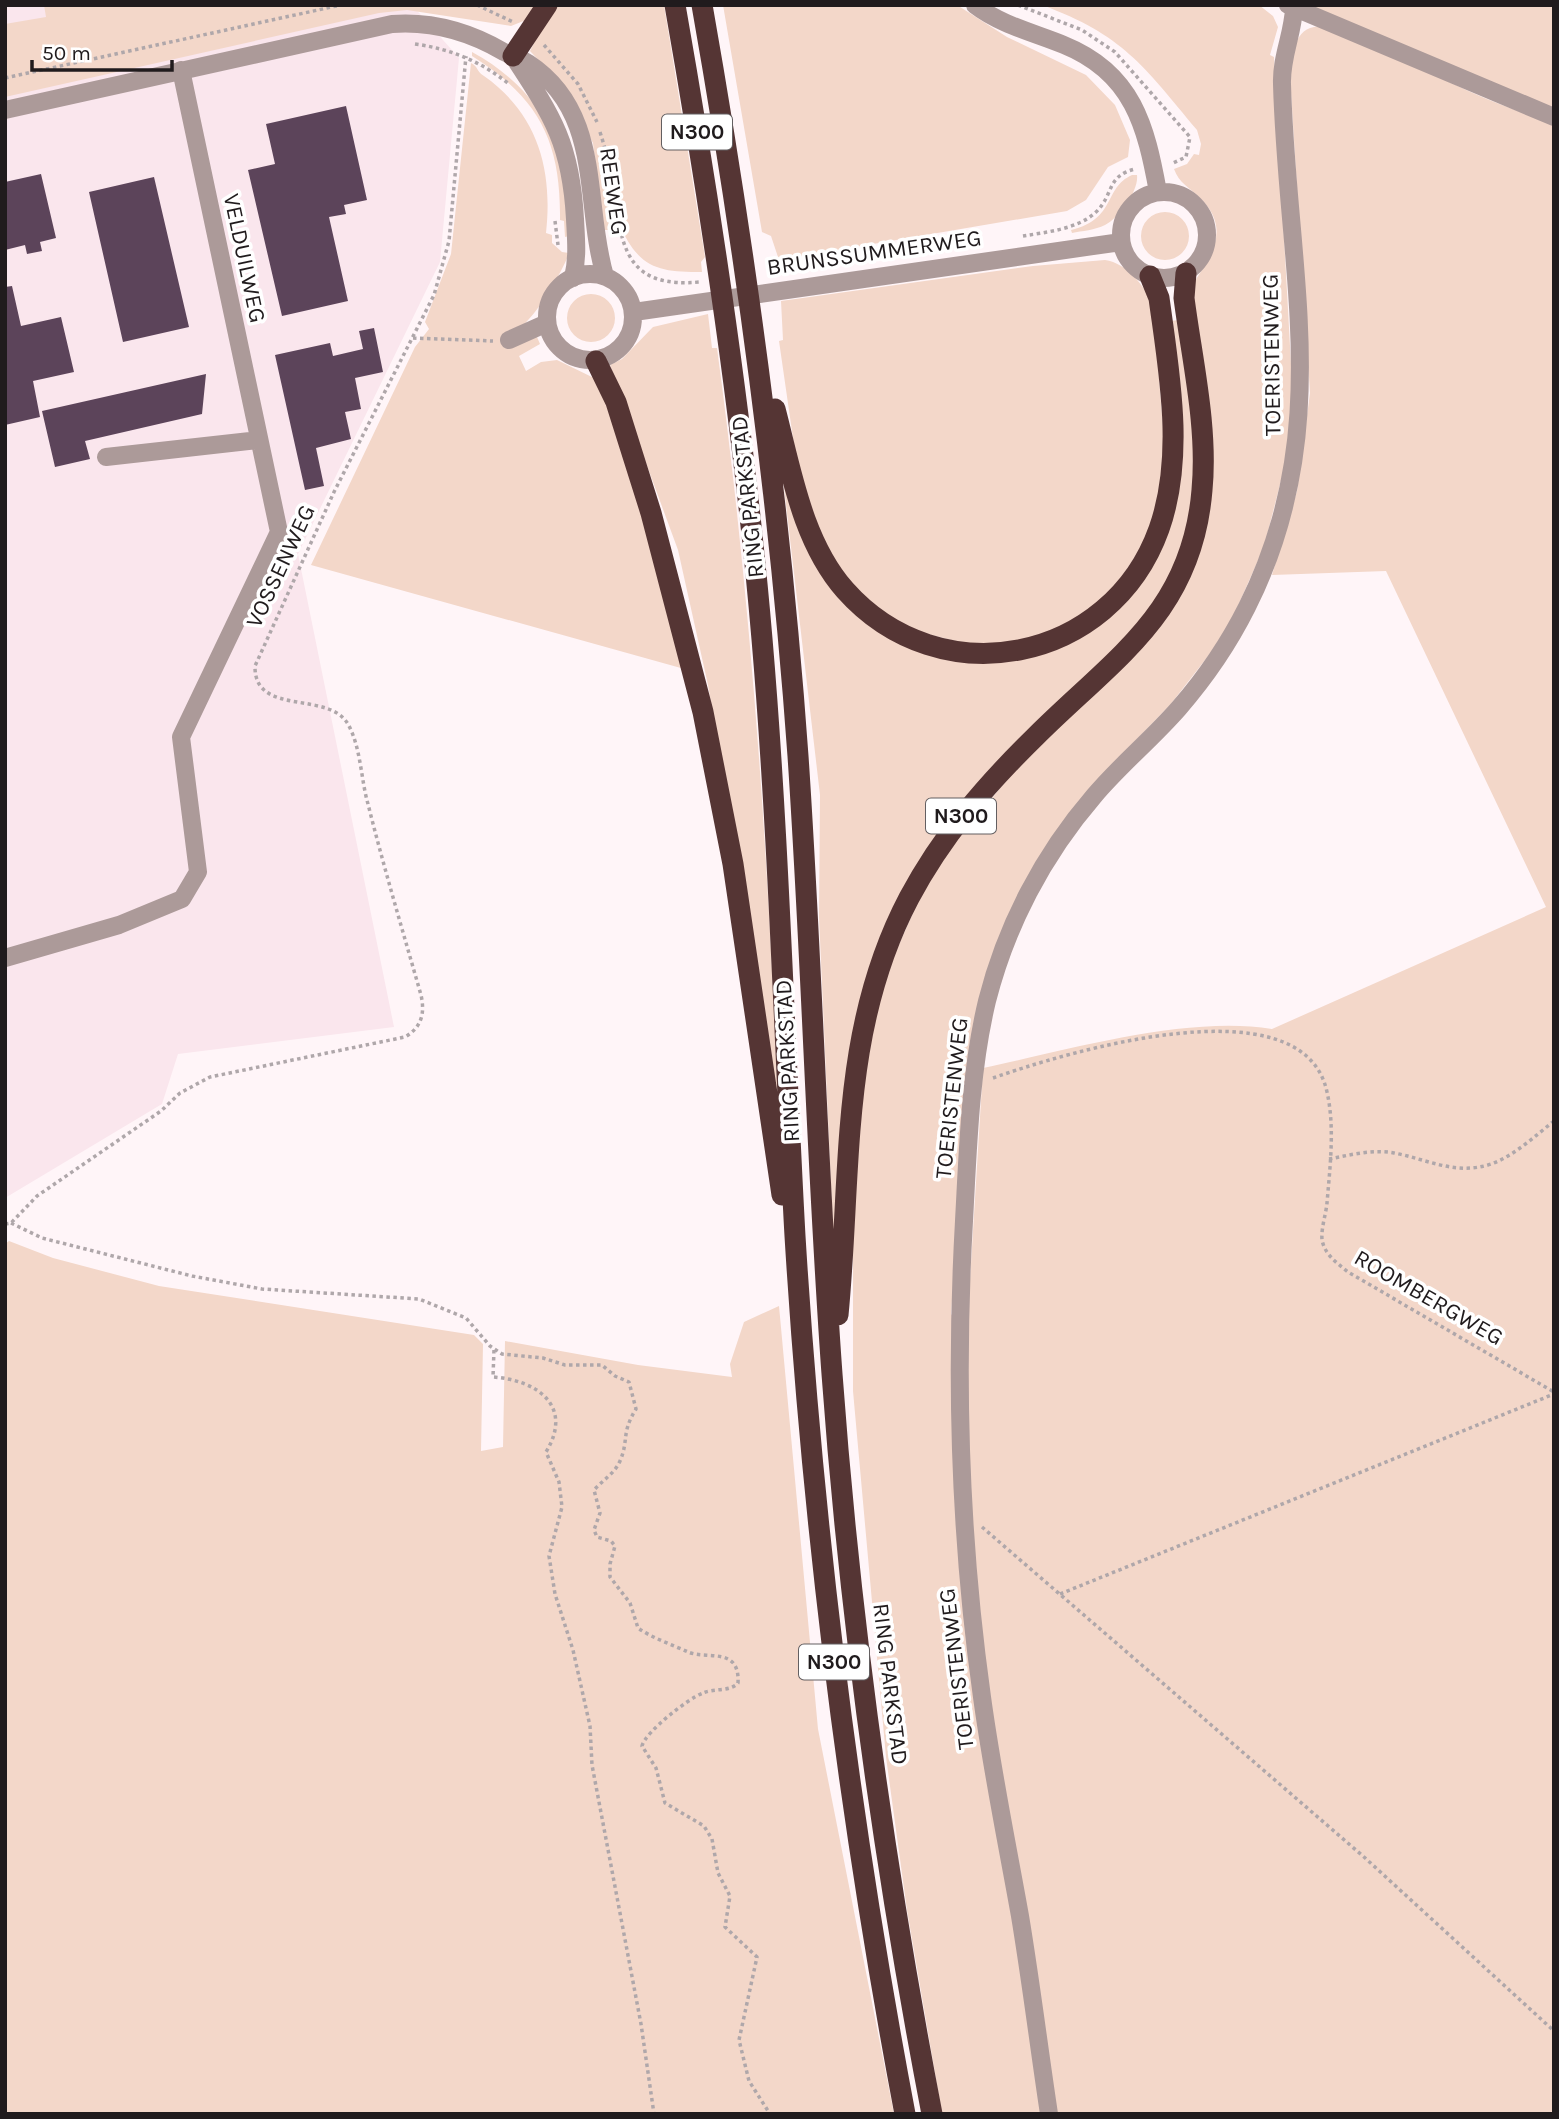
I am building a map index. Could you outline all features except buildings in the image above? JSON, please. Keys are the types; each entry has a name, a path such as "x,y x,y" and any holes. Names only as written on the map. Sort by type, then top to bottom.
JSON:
{"highway":[{"path":"513,56 547,5"},
{"name":"RING PARKSTAD","path":"675,5 718,260 762,638 781,918 801,1311 834,1664 866,1891 905,2114"},
{"name":"RING PARKSTAD","path":"702,5 743,256 772,478 798,756 832,1380 871,1738 897,1915 932,2114"},
{"name":"N300","path":"832,1380 846,1231 850,1107 858,1049 874,981 903,910 938,848 976,797 1037,734 1119,661 1152,622 1180,575 1191,548 1199,520 1204,466 1184,298 1186,273"},
{"name":"N300","path":"752,322 804,513 825,563 845,589 886,626 921,643 963,653 1006,653 1064,636 1105,608 1138,572 1160,528 1174,450 1161,310 1150,276"},
{"name":"N300","path":"596,360 616,402 651,513 677,606 718,784 733,864 767,1106 801,1311"}],"street":[{"path":"975,5 1017,27 1066,46 1106,70 1125,89 1137,110 1154,166 1158,192"},
{"path":"1291,7 1554,117"},
{"name":"TOERISTENWEG","path":"1049,2114 1021,1921 981,1695 965,1511 958,1331 978,1045 988,995 1019,910 1048,857 1089,801 1180,708 1229,640 1263,575 1283,518 1297,454 1301,395 1282,76 1291,7"},
{"name":"REEWEG","path":"5,110 406,23 468,34 527,61 544,75 561,96 579,130 592,176 597,249 605,276"},
{"name":"REEWEG","path":"513,56 547,108 563,141 570,167 577,251 572,278"},
{"name":"VELDUILWEG","path":"5,958 119,925 181,899 198,872 181,737 279,532 181,70"},
{"path":"1158,192 1180,195 1190,200 1204,217 1208,239 1205,250 1186,273 1172,278 1150,276 1134,267 1121,242 1124,219 1129,209 1147,195 1158,192"},
{"name":"BRUNSSUMMERWEG","path":"634,312 1121,242"},
{"path":"583,274 605,276 621,286 634,312 634,323 626,342 611,356 596,360 580,360 562,351 550,334 547,323 547,312 555,292 572,278 583,274"},
{"path":"509,340 547,323"},
{"path":"106,457 260,448"}],"path":[{"path":"5,78 341,5"},
{"path":"1015,237 1082,222 1098,211 1120,174 1181,161 1191,145 1190,137 1125,61 1104,43 1082,30 1018,5"},
{"name":"VOSSENWEG","path":"8,1223 37,1196 161,1111 194,1084 210,1077 405,1037 421,1023 424,1006 378,843 350,727 332,709 272,695 263,690 255,673 258,656 334,492 434,295 449,240 466,56 495,73 514,90"},
{"path":"556,213 556,243 565,250 577,251"},
{"path":"597,249 625,254 640,271 652,278 666,282 700,282"},
{"path":"413,338 509,340"},
{"name":"ROOMBERGWEG","path":"974,1084 1031,1064 1132,1040 1208,1031 1249,1033 1278,1041 1296,1051 1319,1072 1327,1089 1330,1108 1329,1159 1322,1239 1333,1260 1554,1393"},
{"path":"1329,1159 1373,1152 1394,1153 1429,1164 1459,1169 1490,1165 1519,1149 1554,1121"},
{"path":"8,1223 42,1238 192,1276 262,1289 419,1299 466,1318 494,1350 510,1356 543,1358 565,1365 602,1365 615,1376 629,1381 637,1405 625,1427 621,1459 594,1492 600,1513 594,1533 601,1539 611,1541 616,1550 610,1564 610,1577 630,1603 635,1623 642,1631 688,1652 724,1657 736,1669 739,1679 735,1687 696,1696 647,1734 642,1746 656,1768 665,1803 704,1826 712,1839 718,1873 730,1896 725,1927 757,1957 739,2040 749,2081 770,2114"},
{"path":"494,1350 493,1377 516,1378 541,1391 554,1415 556,1437 546,1452 559,1482 562,1507 549,1556 555,1594 573,1650 590,1726 592,1765 641,2024 654,2114"},
{"path":"1060,1594 1554,1393"},
{"path":"965,1511 1364,1857 1554,2031"}],"shaded area":[{"path":"5,5 412,5 459,58 440,262 298,554 394,1027 178,1054 162,1104 5,1198"},
{"path":"44,5 540,5 526,20 511,26 407,10 379,13 5,97 5,24 46,17"},
{"path":"553,5 664,5 705,257 701,262 702,272 675,271 654,266 637,253 622,230 603,230 593,143 562,85 530,51"},
{"path":"723,5 957,5 1007,37 1086,75 1115,105 1130,140 1128,157 1108,167 1086,200 1067,211 779,260 771,236 762,232"},
{"path":"1042,5 1259,5 1273,16 1278,27 1270,55 1274,57 1293,400 1286,461 1264,547 1233,617 1212,651 1170,705 1096,781 1009,916 961,1173 951,1315 960,1307 970,1280 983,1068 1165,1030 1238,1026 1272,1029 1546,907 1386,571 1272,575 1297,491 1310,393 1290,77 1293,54 1301,34 1314,27 1344,34 1473,93 1554,125 1554,2114 942,2114 907,1910 886,1757 853,1391 853,1158 877,994 932,870 1196,553 1190,289 1210,255 1217,232 1209,209 1181,181 1174,169 1187,164 1194,154 1199,155 1201,144 1197,130 1130,54 1093,28"},
{"path":"1307,5 1554,5 1554,123"},
{"path":"472,52 488,61 516,84 539,111 548,127 561,161 569,236 565,237 564,221 560,220 556,167 542,124 514,88 472,56"},
{"path":"471,63 502,91 529,126 544,166 548,210 546,233 552,235 552,243 562,252 569,253 549,292 523,325 537,337 540,344 519,356 526,371 541,362 557,360 594,378 626,443 688,670 311,565 415,347 429,329 425,322 451,254"},
{"path":"1132,175 1137,175 1135,189 1116,216 1101,227 1072,233 1071,230 1096,219 1117,188"},
{"path":"1165,212 1182,219 1189,236 1182,253 1165,260 1148,253 1141,236 1148,219"},
{"path":"1105,260 1128,271 1145,291 1153,306 1165,451 1161,492 1150,534 1107,599 1045,637 979,647 904,628 848,583 815,525 795,452 779,341 783,340 781,301 1033,266"},
{"path":"591,294 600,295 608,301 614,309 614,327 608,335 600,341 591,342 582,341 574,335 568,327 567,318 568,309 574,301 582,295"},
{"path":"708,314 712,348 717,348 749,630 769,914 778,1103 708,685 678,550 610,365 622,359 653,327"},
{"path":"1181,320 1191,388 1195,490 1183,552 1146,619 1015,748 891,922 841,1229 833,1230 819,917 820,795 783,479 801,523 903,642 1053,648 1159,546 1169,321"},
{"path":"9,1241 53,1258 159,1286 474,1335 483,1344 481,1451 503,1447 505,1341 638,1365 732,1377 730,1364 744,1322 779,1306 818,1729 894,2114 5,2114 5,1244"}]}
